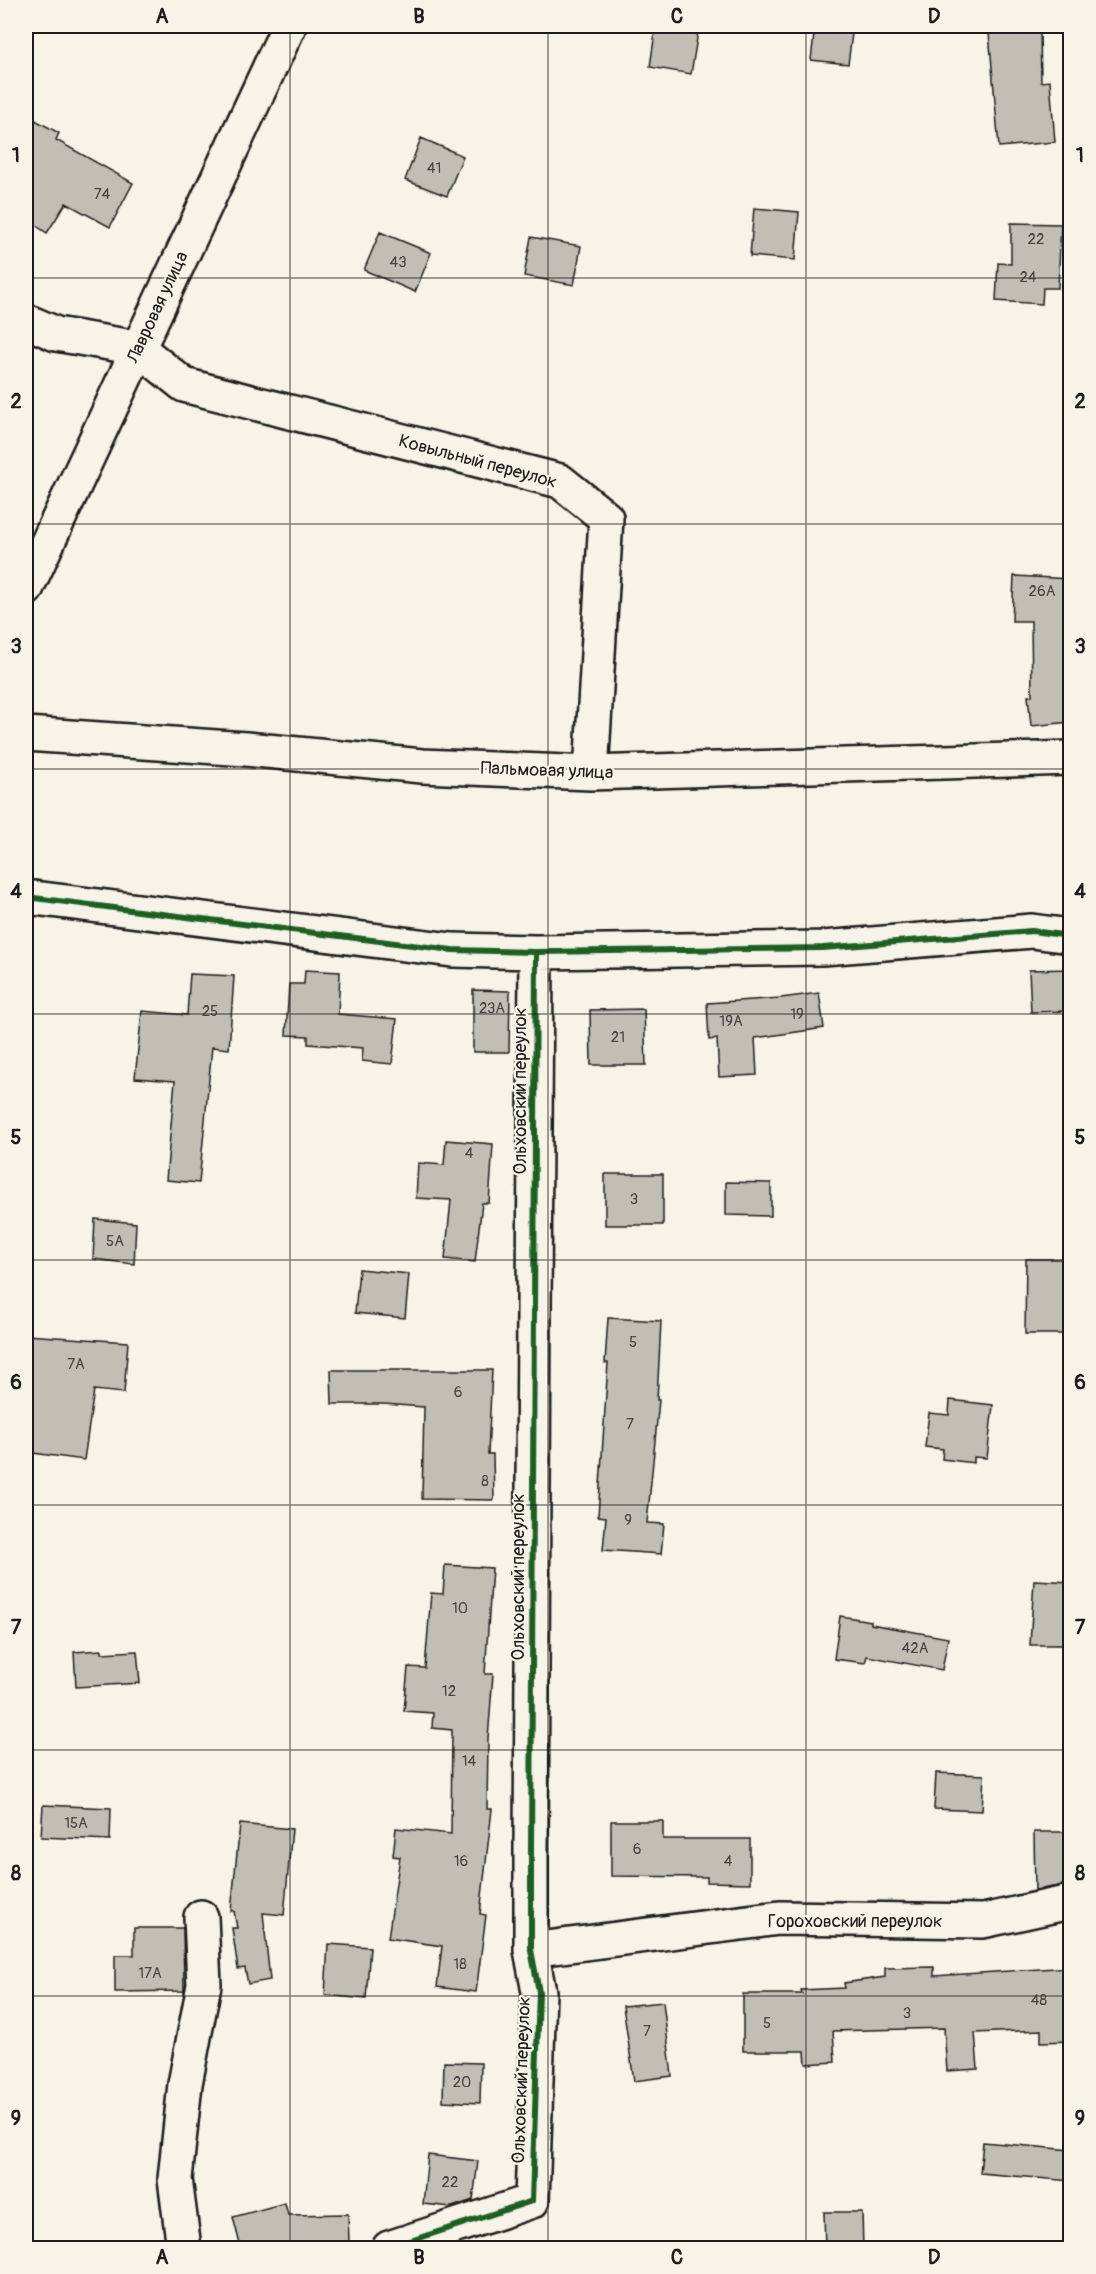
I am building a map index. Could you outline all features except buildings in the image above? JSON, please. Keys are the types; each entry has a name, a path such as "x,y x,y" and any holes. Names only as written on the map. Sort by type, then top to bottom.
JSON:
{"street":[{"name":"Лавровая улица","path":"26,590 289,26"},
{"path":"26,321 56,334 138,348"},
{"name":"Ковыльный переулок","path":"138,348 184,385 560,481 606,518 591,773"},
{"name":"Пальмовая улица","path":"26,734 246,749 422,766 591,773 1071,758"},
{"path":"26,897 452,950 536,952 823,948 1032,931 1071,936"},
{"name":"Ольховский переулок","path":"389,2248 532,2201 539,1992 531,1950 536,952"},
{"name":"Гороховский переулок","path":"531,1950 779,1918 983,1921 1071,1902"},
{"path":"184,2248 175,2179 185,2084 204,1985 201,1917"}],"cycle path":[{"path":"26,897 452,950 536,952 823,948 1032,931 1070,936"},
{"path":"389,2248 532,2201 539,1992 531,1950 536,952"}]}
